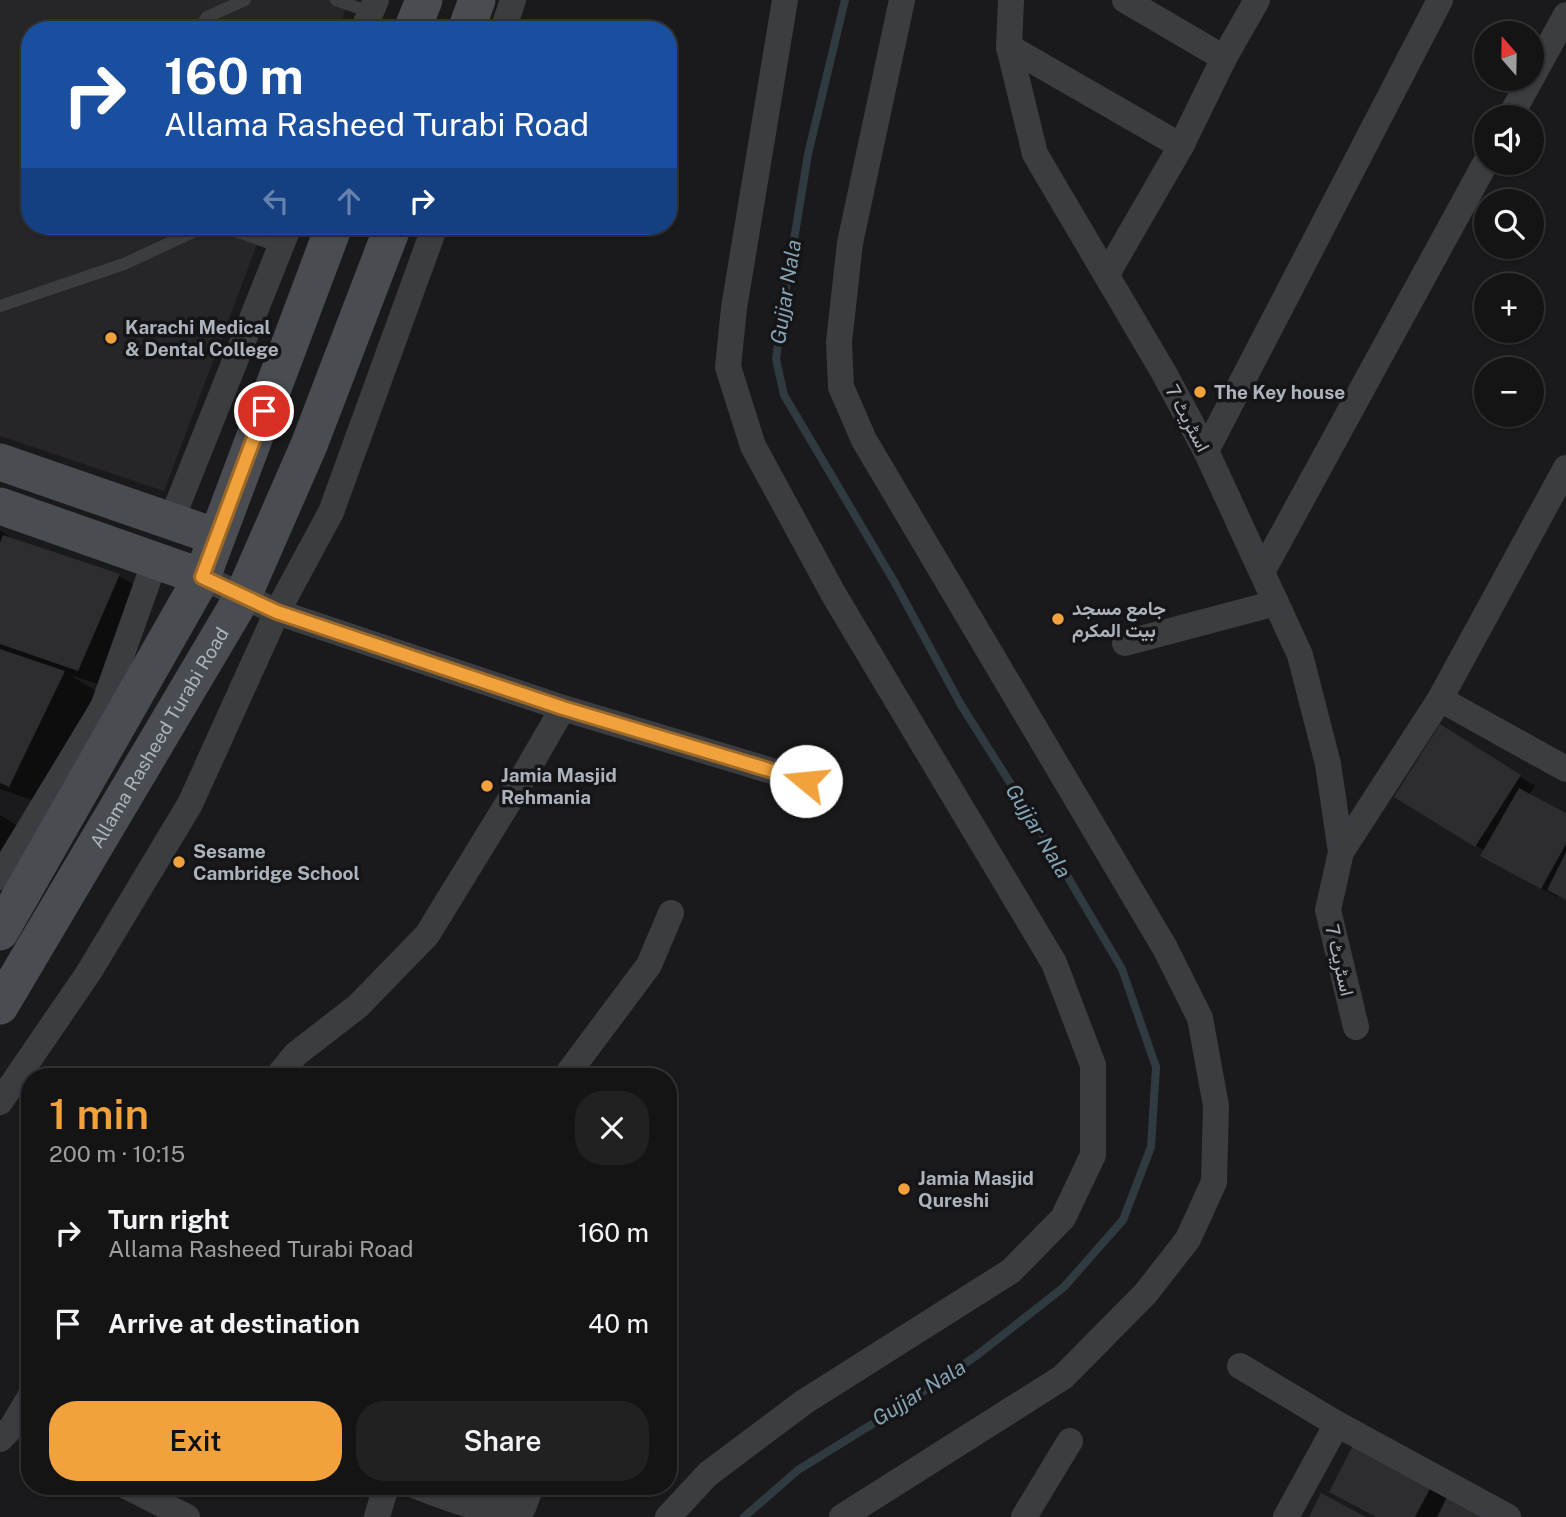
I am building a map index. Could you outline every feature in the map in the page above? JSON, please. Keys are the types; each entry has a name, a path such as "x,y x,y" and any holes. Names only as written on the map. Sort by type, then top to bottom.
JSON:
{"main road":[{"path":"416,21 424,0"},
{"path":"469,21 477,0"},
{"name":"Allama Rasheed Turabi Road","path":"0,932 202,577 331,235"},
{"name":"Allama Rasheed Turabi Road","path":"0,1006 243,596 309,445 390,235"},
{"path":"0,462 217,537"},
{"path":"0,506 202,577"}],"street":[{"path":"506,21 513,0"},
{"path":"668,1517 708,1474 804,1402 1011,1271 1063,1217 1093,1155 1093,1065 1054,963 834,595 753,446 728,367 734,308 785,0"},
{"path":"842,1517 1063,1377 1146,1293 1188,1239 1214,1182 1216,1105 1200,1018 1164,948 864,440 841,387 839,342 850,243 902,0"},
{"name":"اسٹریٹ 7","path":"1011,0 1009,47 1035,154 1107,274 1206,451 1300,654 1328,764 1341,852"},
{"path":"1125,0 1224,58"},
{"path":"1107,274 1181,146 1224,58 1257,0"},
{"path":"1206,451 1440,0"},
{"path":"1517,105 1566,15"},
{"path":"1009,47 1181,146"},
{"path":"1262,572 1479,175"},
{"path":"23,1068 89,972 190,804 277,612 331,512 432,235"},
{"path":"171,521 285,236"},
{"name":"اسٹریٹ 7","path":"1356,1027 1328,910 1341,852 1440,699 1566,468"},
{"path":"0,877 103,707 155,561"},
{"path":"202,577 277,612 563,708 806,781"},
{"path":"1125,643 1276,603"},
{"path":"1440,699 1566,769"},
{"path":"285,1068 296,1054 358,1006 427,934 563,708"},
{"path":"572,1068 649,965 671,913"},
{"path":"0,1102 21,1071"},
{"path":"1240,1366 1337,1424 1508,1517"},
{"path":"14,1434 21,1418"},
{"path":"1286,1517 1337,1424"},
{"path":"1024,1517 1070,1441"},
{"path":"138,1495 160,1511 187,1517"},
{"path":"377,1517 383,1495"},
{"path":"440,1495 459,1502 510,1511 523,1508 528,1495"}],"lane":[{"path":"204,21 206,17 245,0"},
{"path":"336,0 370,14"},
{"path":"0,306 124,264 187,235"}],"shaded area":[{"name":"Karachi Medical & Dental College","path":"0,0 349,0 341,21 21,21 21,235 261,235 164,491 0,436"}],"building":[{"path":"3,535 120,574 78,671 0,644 0,543"},
{"path":"0,649 65,671 9,787 0,783"},
{"path":"1440,724 1521,775 1475,847 1394,797"},
{"path":"1519,788 1566,813 1566,844 1541,889 1480,856"},
{"path":"1566,852 1566,900 1547,890"},
{"path":"1354,1443 1432,1485 1415,1517 1376,1517 1329,1492"},
{"path":"1321,1493 1366,1517 1309,1517"},
{"path":"1447,1497 1484,1517 1437,1517"}],"waterway":[{"name":"Gujjar Nala","path":"744,1517 798,1470 976,1356 1064,1287 1123,1220 1151,1147 1156,1067 1122,969 1043,835 961,705 895,583 784,395 776,359 784,301 808,154 845,0"}],"place":[{"name":"Karachi Medical & Dental College","path":"111,338"},
{"name":"The Key house","path":"1200,392"},
{"name":"جامع مسجد بیت المکرم","path":"1058,619"},
{"name":"Jamia Masjid Rehmania","path":"487,786"},
{"name":"Sesame Cambridge School","path":"179,862"},
{"name":"Jamia Masjid Qureshi","path":"904,1189"}],"route":[{"path":"264,411 202,577 277,612 563,708 806,781"}]}
